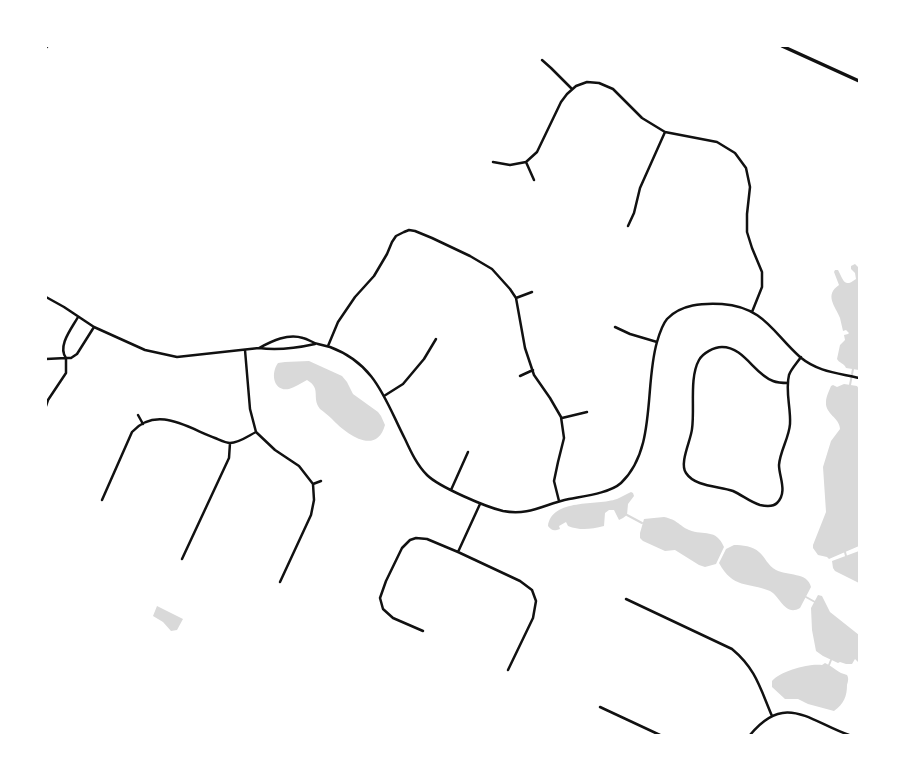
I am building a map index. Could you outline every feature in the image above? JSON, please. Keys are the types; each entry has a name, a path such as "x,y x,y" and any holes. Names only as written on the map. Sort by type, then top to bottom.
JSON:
{"main road":[{"path":"782,46 859,81"}],"street":[{"path":"542,60 572,89"},
{"path":"493,162 510,165 526,162 537,152 561,102 567,94 576,86 587,82 599,83 613,89 642,118 665,132 717,142 735,153 746,168 750,187 747,232 762,272 762,288 752,312"},
{"path":"628,226 634,213 640,188 665,132"},
{"path":"526,162 534,180"},
{"path":"328,346 338,322 355,297 374,276 396,236 404,232 409,230 415,231 470,256 492,269 516,298 525,348 534,376 562,418 564,438 554,481 559,501"},
{"path":"516,298 532,292"},
{"path":"46,297 94,327 145,350 177,356 259,348 271,350 303,347 316,344"},
{"path":"259,348 269,342 294,336 305,338 316,344 328,346 358,362 375,380 415,459 428,476 451,490 480,504 494,509 514,513 532,511 559,501 610,490 620,484 631,471 640,453 646,430 650,375 657,342 666,320 678,310 691,305 704,304 738,306 752,312 770,325 801,357 818,368 835,374 859,378"},
{"path":"46,406 48,400 66,373 66,358 63,354 64,343 78,317"},
{"path":"46,359 71,358 77,354 94,327"},
{"path":"615,327 630,334 657,342"},
{"path":"384,396 402,384 424,359 436,339"},
{"path":"788,383 774,382 762,374 745,357 731,348 720,347 710,350 699,359 694,377 692,429 683,464 685,472 691,479 700,483 732,491 760,505 772,506 777,503 782,495 779,465 790,424 789,375 801,357"},
{"path":"245,350 250,409 256,432 275,450 299,466 313,484 314,500 311,515 280,582"},
{"path":"520,376 533,370"},
{"path":"562,418 587,412"},
{"path":"138,415 143,424"},
{"path":"102,500 132,432 143,424 155,419 171,420 201,433 230,443 244,439 256,432"},
{"path":"182,559 229,458 230,443"},
{"path":"451,490 468,452"},
{"path":"313,484 321,481"},
{"path":"458,552 480,504"},
{"path":"423,631 394,618 383,609 380,598 386,581 402,548 410,540 416,538 427,539 458,552 520,581 532,590 536,601 533,618 508,670"},
{"path":"626,599 732,649 743,658 754,674 772,716"},
{"path":"600,707 660,735"},
{"path":"750,735 760,724 772,716 781,712 791,711 802,714 849,735"}],"shaded area":[{"path":"855,264 859,268 859,370 846,368 837,359 840,345 845,340 844,335 849,333 846,330 843,331 840,318 831,297 832,293 839,285 834,272 835,270 838,270 843,280 849,283 856,279 855,273 851,269 851,266"},
{"path":"309,361 342,376 353,394 378,412 385,425 381,435 375,440 368,441 360,439 344,430 317,405 314,387 307,380 289,389 280,388 277,385 274,372 278,363"},
{"path":"844,384 857,386 859,389 859,546 829,559 818,555 813,548 813,545 826,512 823,467 831,441 840,429 838,422 826,406 826,398 831,386 833,385 837,387"},
{"path":"631,492 634,496 628,504 627,515 619,520 614,510 609,510 605,513 604,526 590,529 577,529 568,526 566,522 559,526 560,529 552,530 548,526 551,517 566,507 617,499"},
{"path":"664,517 675,521 694,532 709,534 717,537 724,547 716,564 705,567 699,565 675,550 665,551 643,541 640,538 644,519"},
{"path":"734,545 754,548 776,570 806,579 811,587 800,608 790,610 770,591 735,581 730,577 719,563 726,549"},
{"path":"859,551 859,583 835,571 832,561"},
{"path":"818,595 822,596 830,612 859,635 859,663 855,659 852,664 838,663 816,651 812,630 811,608"},
{"path":"157,606 183,619 177,630 171,631 163,622 153,616"},
{"path":"825,663 848,677 844,700 834,711 808,704 798,699 785,699 772,687 772,681 776,677 788,671 810,665 822,665"}],"waterway":[{"path":"850,385 853,369"},
{"path":"627,515 642,523"},
{"path":"845,552 846,556"},
{"path":"806,597 815,602"},
{"path":"829,665 831,660"}]}
